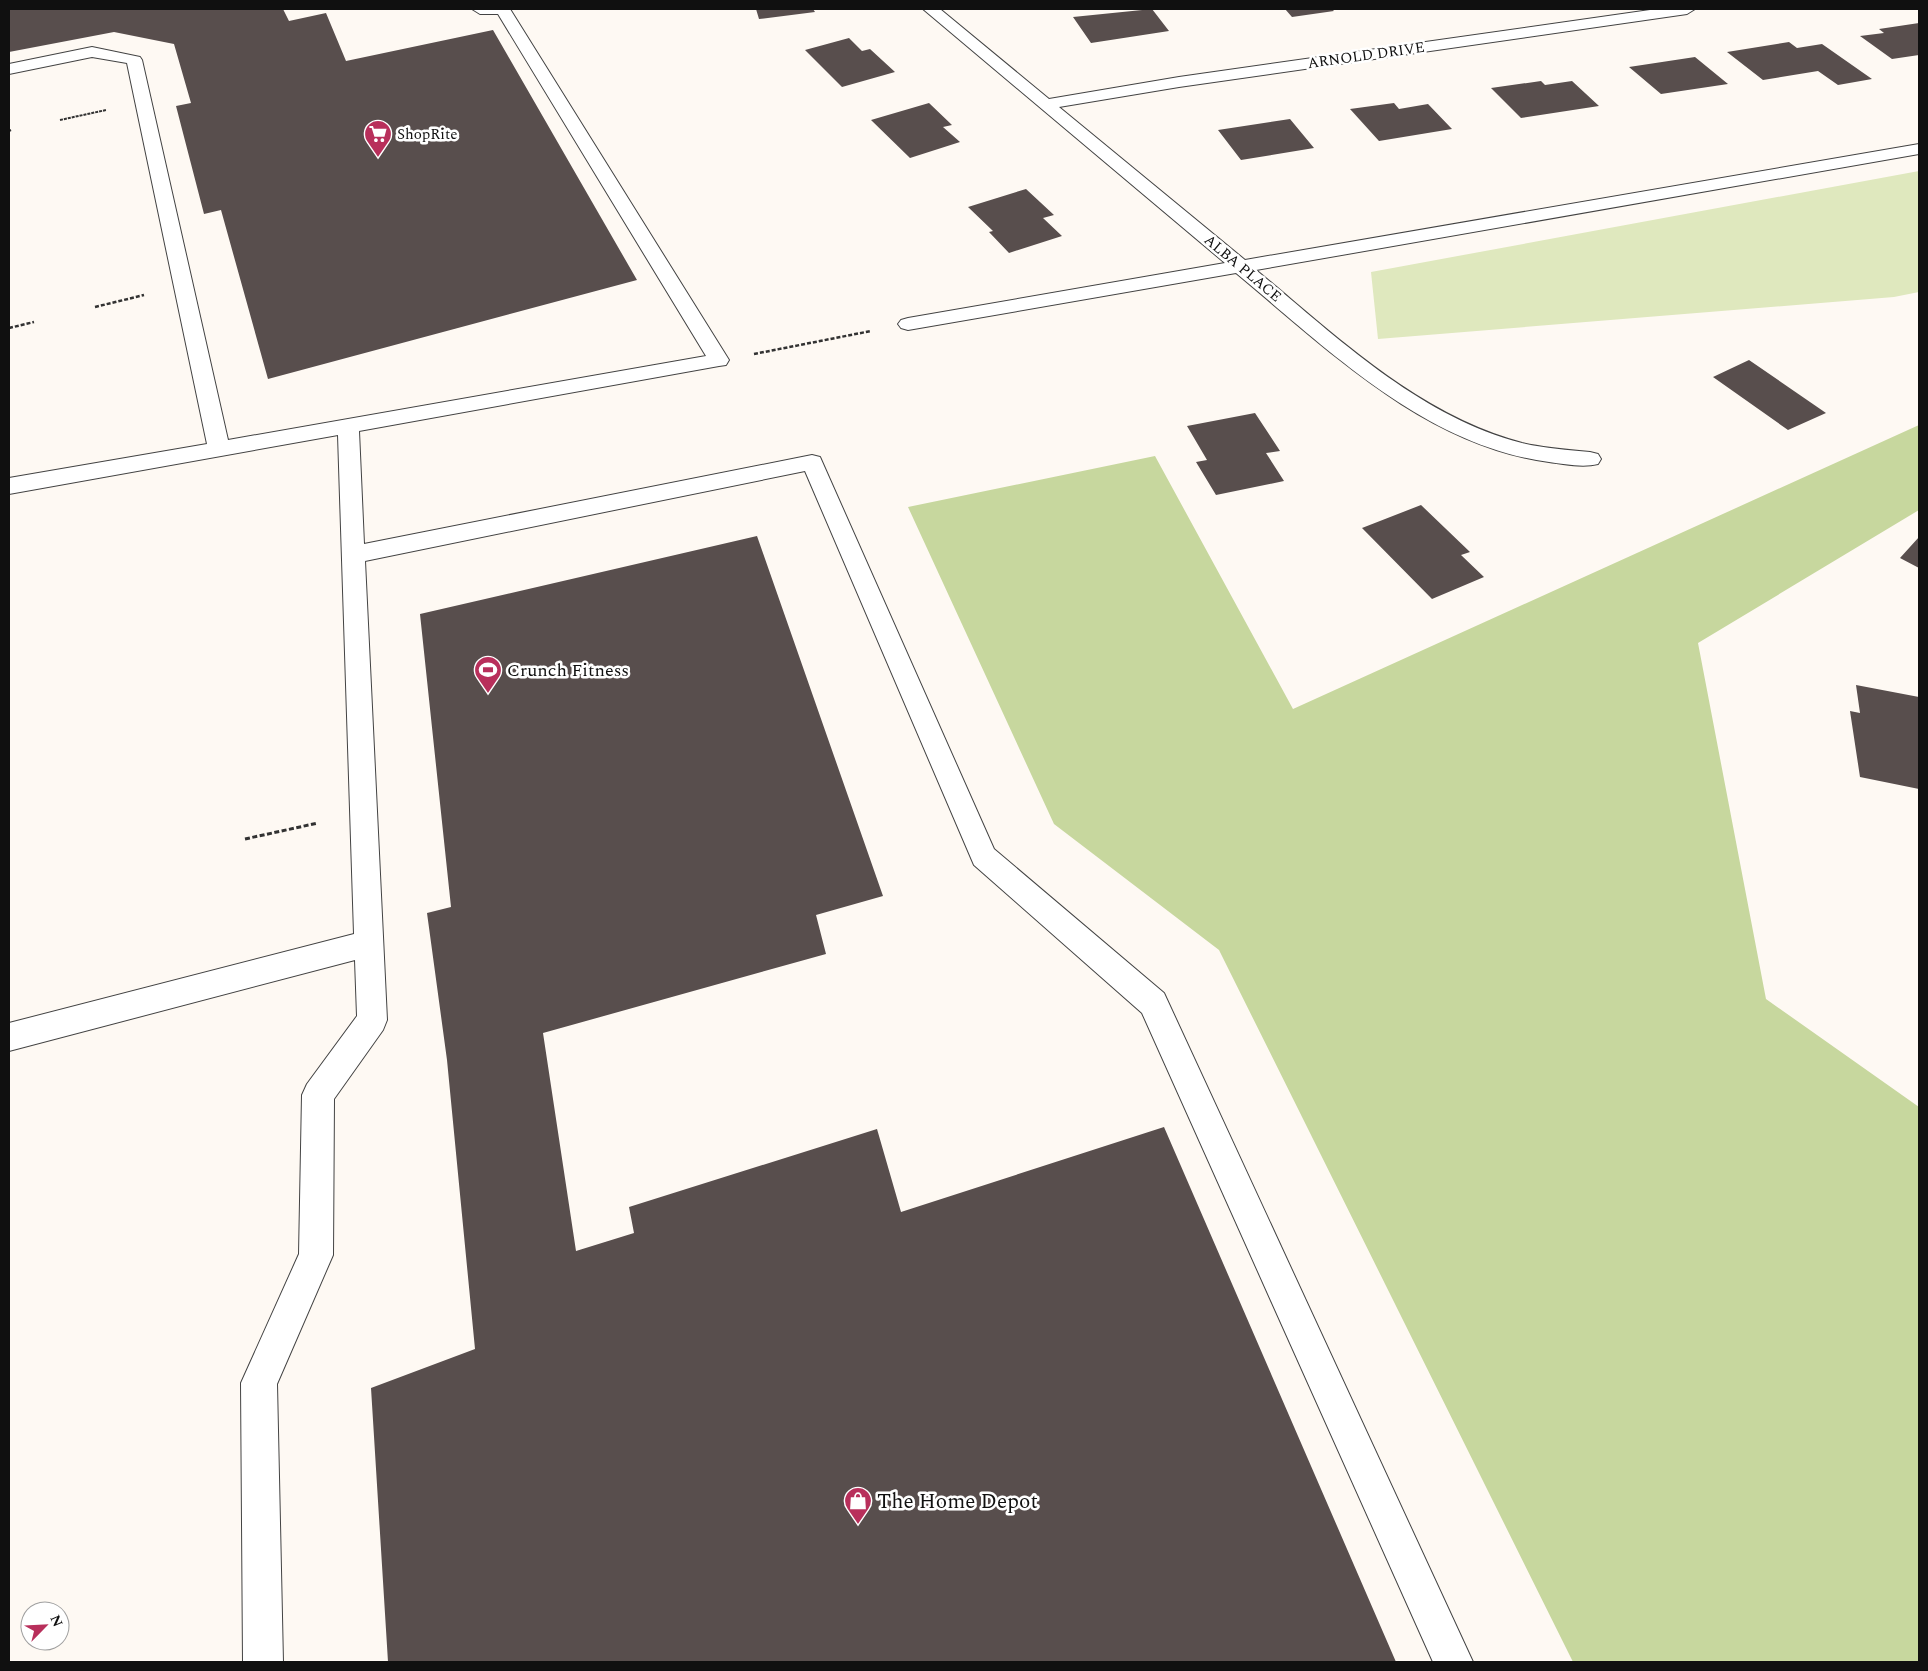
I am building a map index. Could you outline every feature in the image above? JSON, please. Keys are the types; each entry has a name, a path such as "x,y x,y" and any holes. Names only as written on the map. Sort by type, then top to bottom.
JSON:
{"street":[{"path":"9,486 719,360 503,10 480,9"},
{"name":"ALBA PLACE","path":"932,9 1365,370 1408,400 1460,426 1517,449 1590,459"},
{"name":"ARNOLD DRIVE","path":"1047,104 1179,82 1686,9"},
{"path":"9,69 92,52 134,60 219,448"},
{"path":"908,324 1239,265 1919,149"},
{"path":"263,1662 258,1383 316,1255 318,1095 372,1020 348,426"},
{"path":"353,555 812,462 984,857 1153,1003 1453,1662"},
{"path":"9,1037 369,943"}],"path":[{"path":"60,120 107,110"},
{"path":"95,307 150,294"},
{"path":"9,328 34,322"},
{"path":"719,360 807,346 836,337 908,324"},
{"path":"245,839 318,823"}],"green space":[{"path":"1919,171 1919,292 1894,297 1378,339 1371,272"},
{"path":"1919,425 1919,510 1698,643 1766,999 1919,1107 1919,1662 1573,1662 1219,950 1054,824 908,507 1155,456 1293,709"}],"building":[{"name":"ShopRite","path":"9,9 283,9 289,21 326,13 346,61 493,30 637,280 268,379 221,210 204,214 176,106 191,103 174,44 114,32 9,52"},
{"path":"756,9 813,9 815,12 759,19"},
{"path":"1152,9 1169,31 1091,43 1073,17"},
{"path":"1285,9 1332,9 1334,11 1292,17"},
{"path":"1919,23 1919,55 1892,59 1860,36 1884,33 1879,29"},
{"path":"849,38 862,51 870,49 895,72 842,87 805,50"},
{"path":"1789,42 1797,48 1822,44 1872,79 1838,85 1818,71 1763,80 1727,52"},
{"path":"1695,57 1728,84 1661,94 1629,67"},
{"path":"1541,81 1545,85 1572,81 1599,106 1521,118 1491,88"},
{"path":"929,103 952,125 943,127 960,142 910,158 871,120"},
{"path":"1394,103 1399,109 1428,104 1452,129 1379,141 1350,109"},
{"path":"1290,119 1314,148 1241,160 1218,130"},
{"path":"1026,189 1054,215 1043,218 1062,236 1009,253 989,232 993,231 968,207"},
{"path":"1749,360 1826,413 1788,430 1713,377"},
{"path":"1255,413 1280,451 1266,453 1284,481 1216,495 1196,462 1207,460 1187,426"},
{"path":"1421,505 1470,552 1461,555 1484,577 1432,599 1362,528"},
{"name":"The Home Depot","path":"757,536 883,896 816,915 826,954 543,1033 576,1251 634,1233 629,1207 877,1129 901,1212 1164,1127 1396,1662 388,1662 371,1388 475,1349 447,1060 427,913 451,907 420,614"},
{"path":"1919,537 1919,568 1900,558"},
{"path":"1856,685 1919,697 1919,789 1860,777 1850,711 1860,713"}],"place":[{"name":"ShopRite","path":"378,158"},
{"name":"Crunch Fitness","path":"488,694"},
{"name":"The Home Depot","path":"858,1525"}]}
